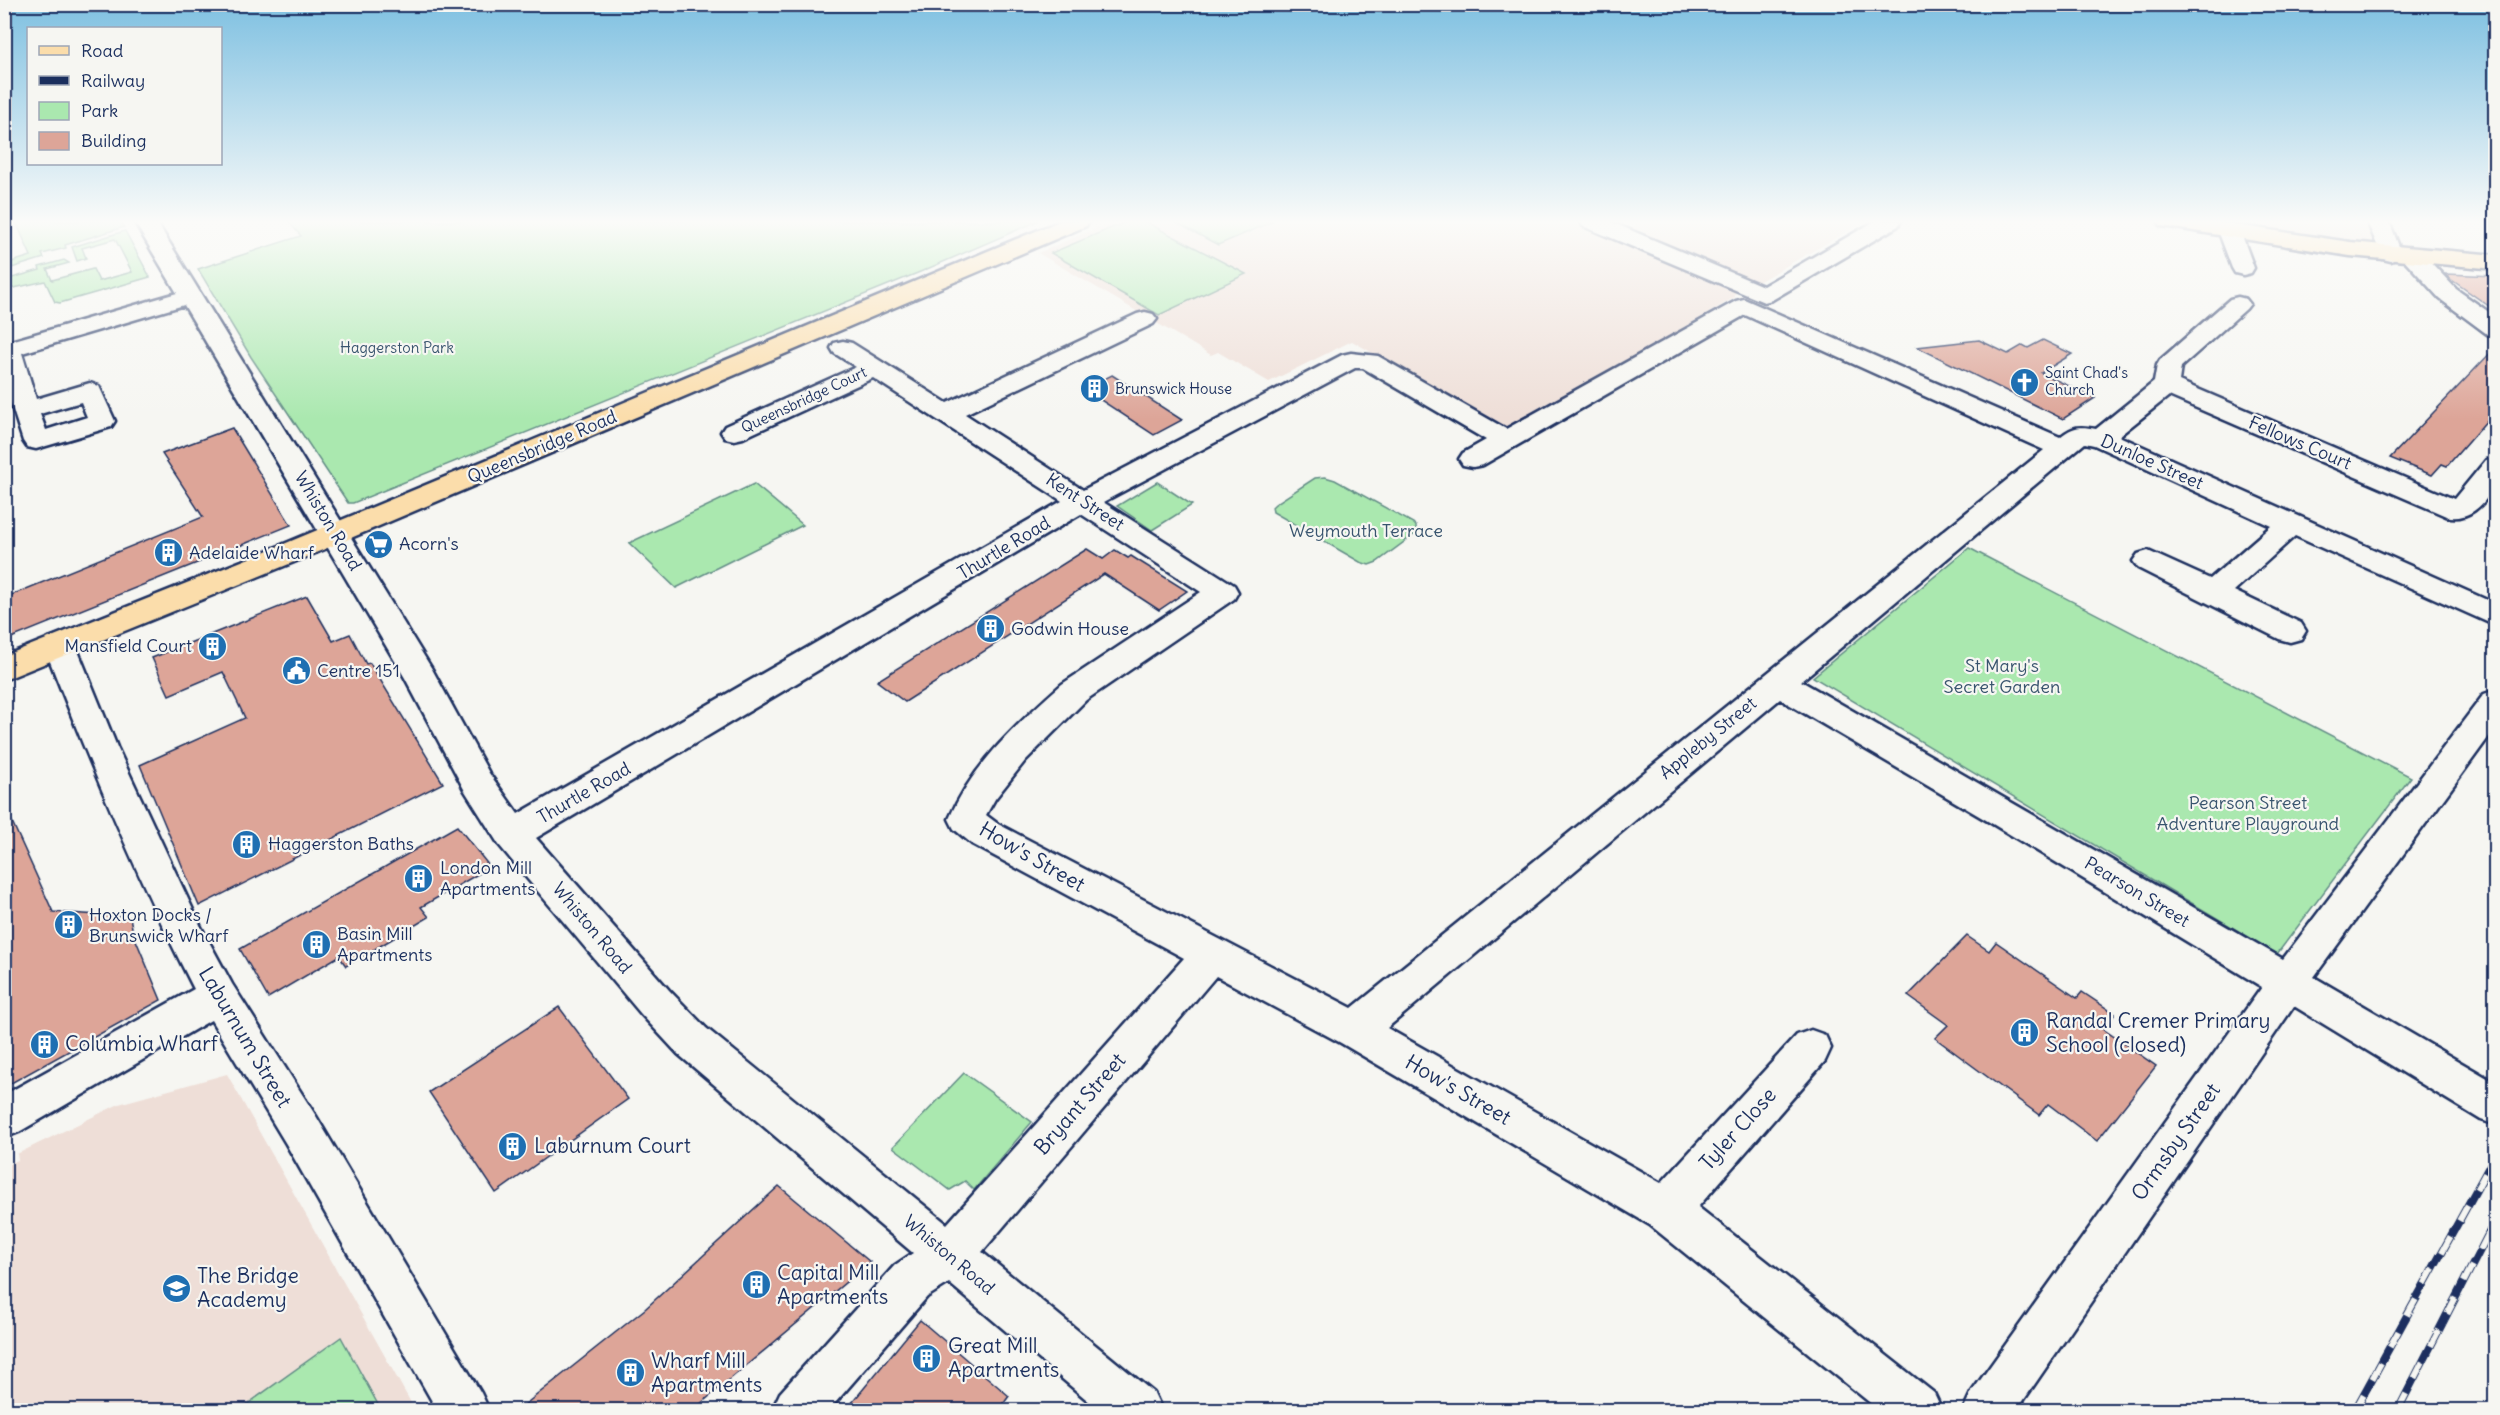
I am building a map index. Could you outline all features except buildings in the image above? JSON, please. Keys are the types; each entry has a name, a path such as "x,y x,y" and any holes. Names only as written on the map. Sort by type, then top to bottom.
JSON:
{"main road":[{"name":"Queensbridge Road","path":"4,669 336,533 920,287"}],"street":[{"name":"Whiston Road","path":"185,287 336,533 421,677 477,782 512,836 655,1002 692,1041 1137,1410"},
{"path":"1727,287 2061,447"},
{"path":"1473,459 1778,287"},
{"path":"2440,287 2496,329"},
{"path":"26,410 90,391 102,421 36,441 10,359 9,349 190,296"},
{"path":"2102,438 2166,385 2169,365 2238,304"},
{"path":"946,413 1146,319"},
{"name":"Kent Street","path":"843,348 1223,592 1054,708 980,792 970,808 967,819"},
{"name":"Thurtle Road","path":"512,836 1083,501 1350,360 1369,361 1505,440"},
{"name":"Queensbridge Court","path":"734,432 874,368"},
{"name":"Fellows Court","path":"2166,385 2456,510 2467,503 2496,466"},
{"name":"Dunloe Street","path":"2061,447 2080,434 2102,438 2496,616"},
{"name":"Appleby Street","path":"1355,1029 2061,447"},
{"path":"2213,593 2291,524"},
{"path":"2148,561 2290,631"},
{"name":"Laburnum Street","path":"60,646 100,747 167,897 218,996 307,1138 464,1410"},
{"name":"Pearson Street","path":"1777,682 2496,1106"},
{"name":"Ormsby Street","path":"1989,1410 2289,982 2496,702"},
{"name":"How's Street","path":"967,819 985,834 1355,1029 1666,1210 1917,1410"},
{"name":"Bryant Street","path":"797,1410 911,1281 949,1256 1212,952"},
{"path":"4,1118 218,996"},
{"name":"Tyler Close","path":"1666,1210 1811,1048"}],"shaded area":[{"path":"1096,287 1723,287 1735,292 1735,297 1601,378 1510,427 1499,426 1352,341 1269,382 1218,352 1211,355"},
{"name":"The Bridge Academy","path":"227,1074 415,1410 5,1410 5,1166 18,1160 17,1154 119,1104"}],"green space":[{"path":"48,287 115,287 60,303 55,302"},
{"name":"Haggerston Park","path":"209,287 883,287 353,503 348,503 251,357"},
{"path":"1110,287 1218,287 1159,315"},
{"name":"Weymouth Terrace","path":"1325,477 1335,480 1413,523 1416,526 1416,533 1377,562 1369,565 1273,512 1272,507 1275,504 1315,478"},
{"path":"1157,482 1192,505 1152,530 1117,506"},
{"path":"754,484 803,525 676,588 629,543"},
{"path":"1969,548 2411,777 2277,954 1813,677"},
{"path":"964,1073 1032,1122 974,1190 965,1181 950,1190 893,1147"},
{"path":"341,1337 381,1410 239,1410"}],"railway":[{"path":"2355,1410 2496,1154"},
{"path":"2398,1410 2496,1219"}],"place":[{"name":"Saint Chad's Church","path":"2024,382"},
{"name":"Brunswick House","path":"1094,389"},
{"name":"Acorn's","path":"378,544"},
{"name":"Adelaide Wharf","path":"168,553"},
{"name":"Godwin House","path":"990,629"},
{"name":"Mansfield Court","path":"213,646"},
{"name":"Centre 151","path":"296,671"},
{"name":"Haggerston Baths","path":"247,844"},
{"name":"London Mill Apartments","path":"419,878"},
{"name":"Hoxton Docks / Brunswick Wharf","path":"68,925"},
{"name":"Basin Mill Apartments","path":"316,944"},
{"name":"Randal Cremer Primary School (closed)","path":"2025,1033"},
{"name":"Columbia Wharf","path":"44,1044"},
{"name":"Laburnum Court","path":"513,1146"},
{"name":"Capital Mill Apartments","path":"756,1285"},
{"name":"The Bridge Academy","path":"176,1288"},
{"name":"Great Mill Apartments","path":"927,1358"},
{"name":"Wharf Mill Apartments","path":"630,1373"}],"park label":[{"name":"St Mary's Secret Garden","path":"2002,676"},
{"name":"Pearson Street Adventure Playground","path":"2248,813"}]}
